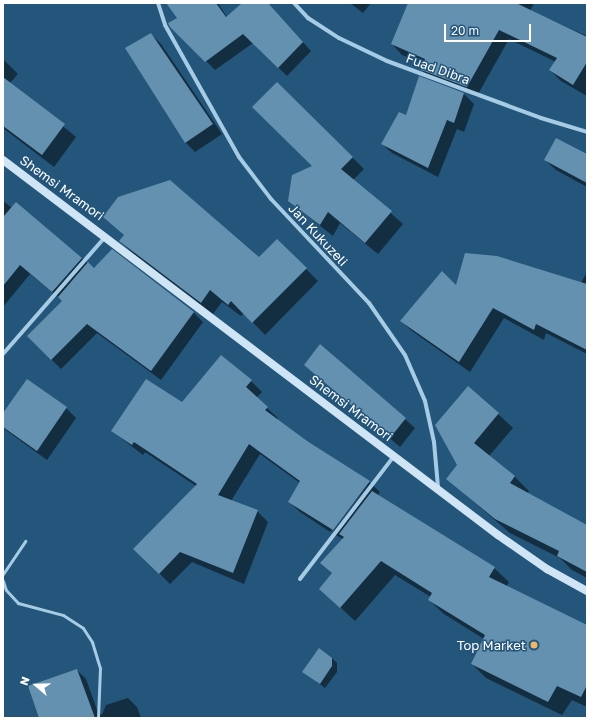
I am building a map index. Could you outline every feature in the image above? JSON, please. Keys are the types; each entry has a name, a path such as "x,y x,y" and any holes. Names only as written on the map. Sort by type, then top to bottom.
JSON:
{"street":[{"name":"Jan Kukuzeli","path":"158,3 165,25 239,157 271,199 369,303 405,355 425,401 434,442 438,487"},
{"name":"Fuad Dibra","path":"294,3 308,18 339,38 387,61 541,118 587,132"},
{"name":"Shemsi Mramori","path":"3,160 106,236 394,456 438,487 547,569 587,591"},
{"name":"Shemsi Mramori","path":"3,354 106,236"},
{"path":"300,579 394,456"}],"lane":[{"path":"3,574 25,541"},
{"path":"3,581 6,590 18,603 63,615 83,628 89,637 100,668 98,718"}],"building":[{"path":"166,3 216,3 226,17 242,3 268,3 303,42 278,68 243,34 205,62 170,27 168,23 177,18"},
{"path":"408,3 516,3 587,37 587,62 573,85 549,70 557,58 499,30 467,87 421,70 425,59 391,44"},
{"path":"151,33 213,124 185,143 125,48"},
{"path":"419,76 464,93 454,123 447,120 428,168 381,144 399,112 406,115"},
{"path":"3,77 65,124 42,155 3,126"},
{"path":"277,82 353,157 341,169 392,211 365,243 328,212 320,225 288,201 292,175 312,166 252,107"},
{"path":"556,138 587,154 587,183 544,160"},
{"path":"170,180 259,257 277,239 307,268 252,323 231,301 228,305 210,290 201,303 119,241 124,235 103,217 118,197"},
{"path":"16,202 82,258 52,292 20,265 3,286 3,217"},
{"path":"112,249 194,312 151,371 87,324 51,360 27,336 62,301 58,297 88,262 94,268"},
{"path":"465,253 497,256 587,284 587,350 536,324 534,330 493,308 459,362 400,321 442,271 456,285"},
{"path":"320,344 406,418 390,438 304,365"},
{"path":"221,355 252,380 246,387 268,407 265,410 307,441 370,481 333,530 288,502 300,481 249,444 218,495 258,510 233,573 180,552 159,574 133,549 197,484 134,442 132,445 111,431 146,379 182,402"},
{"path":"27,379 67,407 37,451 3,427 3,413"},
{"path":"468,386 499,413 474,443 515,476 510,483 587,525 587,572 557,556 559,551 495,519 446,479 457,465 435,425"},
{"path":"372,491 495,567 489,577 587,625 587,685 581,697 557,686 548,702 471,664 485,635 428,600 432,593 381,561 340,608 319,589 332,573 320,563 344,537 339,534"},
{"path":"319,648 332,658 332,666 320,684 302,672"},
{"path":"77,669 95,718 39,718 28,686"}],"place":[{"name":"Top Market","path":"534,645"}]}
